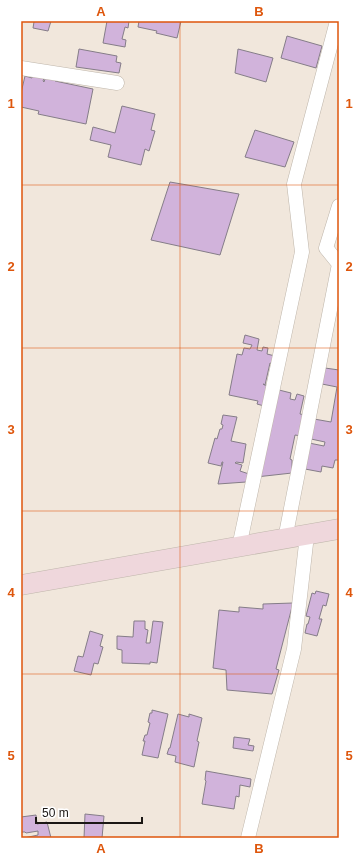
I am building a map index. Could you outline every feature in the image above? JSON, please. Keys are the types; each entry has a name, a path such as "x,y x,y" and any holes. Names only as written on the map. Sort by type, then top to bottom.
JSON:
{"main road":[{"path":"21,585 339,529"}],"street":[{"path":"239,547 302,252 294,184 338,21"},
{"path":"21,68 117,83"},
{"path":"285,539 339,264 326,248 339,206"},
{"path":"248,838 294,649 307,535"}],"building":[{"path":"32,21 51,21 48,31 33,28 34,22"},
{"path":"107,21 129,21 128,28 125,27 122,39 126,40 125,47 103,43"},
{"path":"139,21 181,21 177,38 156,33 157,31 138,27"},
{"path":"287,36 322,46 316,68 281,58"},
{"path":"79,49 117,56 116,62 121,63 119,73 76,67"},
{"path":"238,49 273,58 266,82 235,73"},
{"path":"32,75 44,78 44,82 46,76 56,78 55,81 93,89 86,124 38,114 39,111 21,107 21,93 25,76 32,78"},
{"path":"122,106 155,114 151,130 155,131 149,151 145,149 141,165 108,157 111,145 90,140 93,127 115,133"},
{"path":"255,130 294,142 285,167 245,157"},
{"path":"170,182 239,194 220,255 151,240"},
{"path":"245,335 259,339 257,350 262,351 263,347 268,348 267,354 275,356 273,364 270,363 265,385 269,387 264,406 257,404 258,401 229,395 237,354 242,355 244,348 250,349 252,345 243,343"},
{"path":"325,368 339,370 339,460 335,460 333,468 322,466 321,472 305,469 309,443 324,446 325,442 311,439 314,419 331,422 337,387 322,384"},
{"path":"275,389 291,393 290,399 295,400 297,394 304,396 300,414 306,415 301,436 295,435 290,459 292,460 292,473 256,477"},
{"path":"223,415 237,417 231,441 246,444 243,463 235,463 242,465 240,471 249,474 246,482 218,484 223,462 221,466 208,463 215,438 217,439 220,429 222,429 223,425 221,424"},
{"path":"316,591 329,594 326,606 323,605 319,619 322,619 317,636 305,633 310,617 306,616 312,593 315,594"},
{"path":"293,603 276,669 279,670 272,694 227,690 226,670 213,668 219,610 239,612 239,607 263,609 263,604"},
{"path":"134,621 145,621 145,629 148,630 146,643 150,643 153,621 163,622 157,663 122,663 122,650 117,649 117,636 133,637"},
{"path":"90,631 103,635 100,646 103,647 98,664 94,663 91,675 74,671 78,656 83,657"},
{"path":"152,710 168,714 158,758 142,755 145,741 143,741 145,735 147,735 150,723 148,722"},
{"path":"178,714 189,717 189,714 202,718 197,741 199,742 194,767 175,762 176,756 167,754 170,748"},
{"path":"234,737 250,739 248,745 254,746 253,751 233,748"},
{"path":"206,771 251,779 250,787 240,785 239,797 236,796 234,809 202,804 206,781"},
{"path":"85,814 104,816 102,838 84,838"},
{"path":"36,815 37,824 47,822 51,838 24,838 38,835 38,831 26,833 21,832 21,817"}]}
